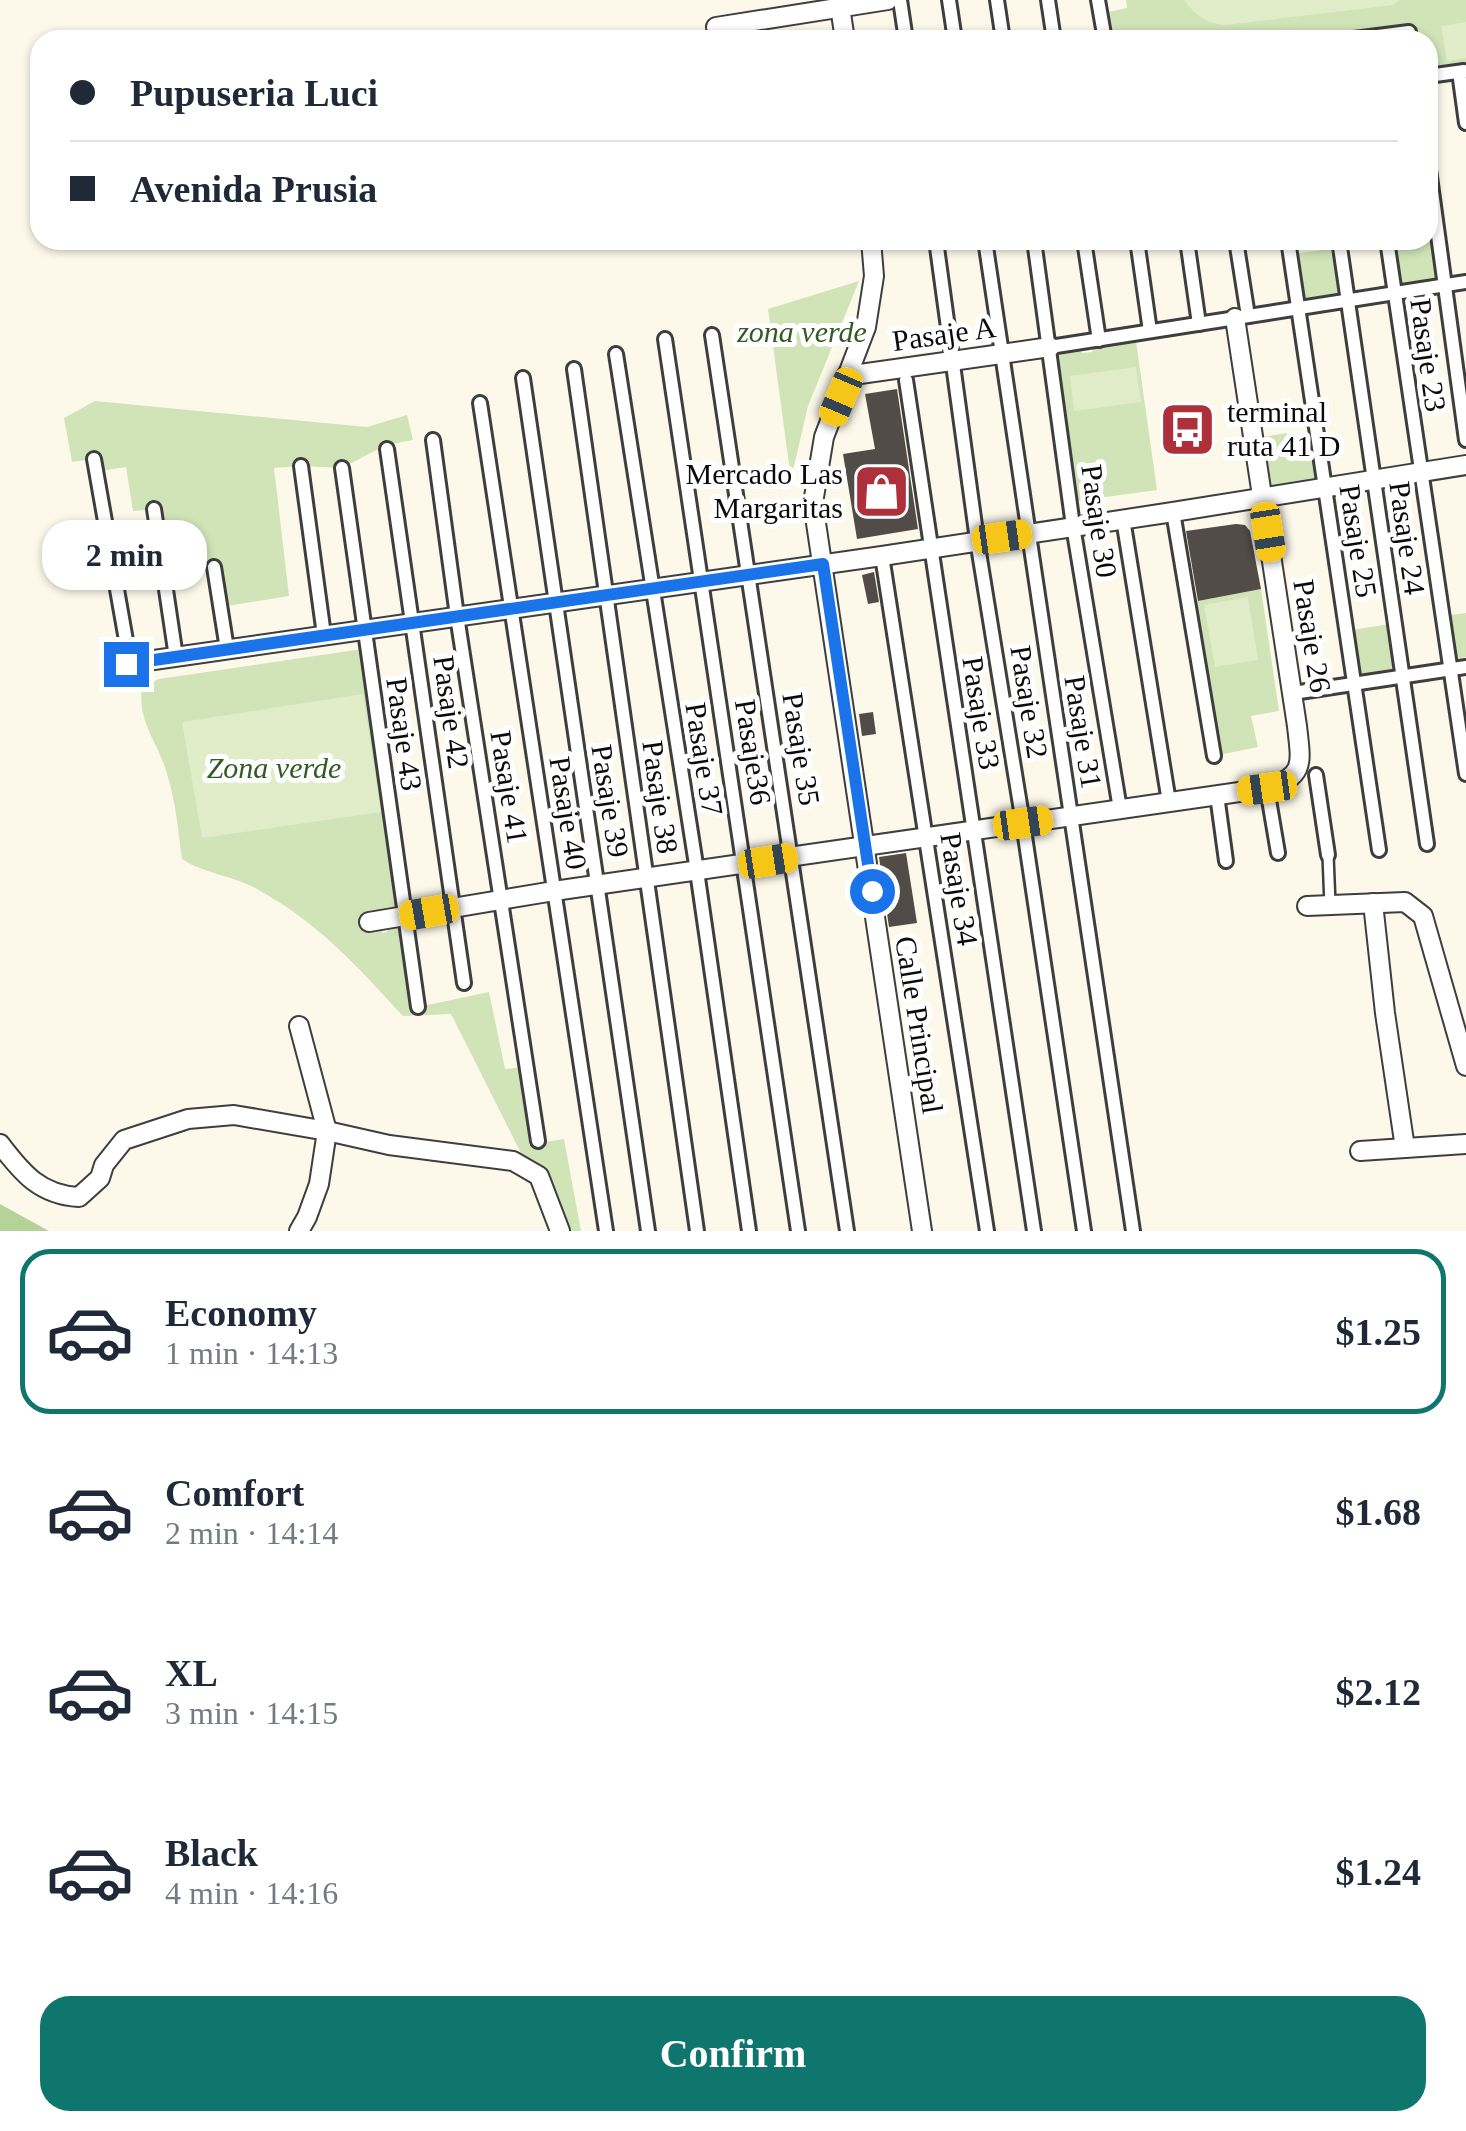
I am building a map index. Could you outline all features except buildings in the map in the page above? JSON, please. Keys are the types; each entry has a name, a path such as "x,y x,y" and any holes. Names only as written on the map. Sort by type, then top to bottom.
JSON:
{"street":[{"path":"716,27 839,4 888,0"},
{"path":"900,0 904,30"},
{"path":"949,0 954,30"},
{"path":"998,0 1002,30"},
{"path":"1048,0 1052,30"},
{"path":"1098,0 1103,30"},
{"path":"839,4 843,30"},
{"path":"1462,71 1466,123"},
{"path":"1438,240 1466,440"},
{"name":"Calle Principal","path":"873,250 874,276 866,327 824,437 813,503 922,1230"},
{"name":"Pasaje 32","path":"938,250 977,540 1084,1231"},
{"name":"Pasaje 31","path":"986,250 1133,1231"},
{"name":"Pasaje 30","path":"1035,250 1073,526 1120,809"},
{"path":"1086,250 1099,340"},
{"path":"1138,250 1150,332"},
{"path":"1188,250 1199,324"},
{"name":"Pasaje 26","path":"1237,250 1262,497 1300,756 1289,781 1267,788"},
{"name":"Pasaje 25","path":"1289,250 1379,850"},
{"name":"Pasaje 24","path":"1340,250 1428,844"},
{"name":"Pasaje 23","path":"1388,250 1466,774"},
{"path":"1050,347 1466,282"},
{"name":"Pasaje 35","path":"712,335 848,1231"},
{"name":"Pasaje36","path":"665,339 798,1231"},
{"name":"Pasaje A","path":"846,376 1050,347"},
{"name":"Pasaje 37","path":"616,354 749,1231"},
{"name":"Pasaje 38","path":"574,370 697,1231"},
{"name":"Pasaje 39","path":"523,378 648,1231"},
{"name":"Pasaje 33","path":"906,380 1034,1231"},
{"name":"Pasaje 40","path":"480,403 606,1231"},
{"name":"Pasaje 41","path":"433,440 538,1141"},
{"name":"Pasaje 42","path":"387,449 464,983"},
{"path":"94,459 128,663 882,556 1466,465"},
{"path":"300,466 324,635"},
{"name":"Pasaje 43","path":"342,468 418,1006"},
{"path":"154,508 176,656"},
{"path":"1172,512 1214,756"},
{"path":"1123,519 1170,802"},
{"name":"Pasaje 34","path":"882,556 986,1231"},
{"path":"214,567 226,649"},
{"path":"1293,694 1466,667"},
{"path":"1316,775 1328,855"},
{"path":"369,922 554,891 1267,788 1278,853"},
{"path":"1216,795 1226,861"},
{"path":"1372,902 1405,1148"},
{"path":"1308,906 1405,902 1423,916 1466,1066"},
{"path":"299,1026 327,1131 319,1184 299,1231"},
{"path":"0,1144 21,1172 47,1190 79,1197 100,1178 104,1166 124,1140 188,1119 234,1114 388,1146 513,1162 539,1176 560,1231"},
{"path":"1360,1150 1466,1144"},
{"path":"900,1231 922,1230"}],"lane":[{"path":"1328,855 1330,905"}],"green space":[{"path":"1126,0 1466,0 1466,70 1438,74 1438,30 1103,30 1100,14 1127,8"},
{"path":"1184,0 1400,0 1393,5 1225,25 1202,18"},
{"path":"1466,22 1466,58 1447,61 1441,26"},
{"path":"1438,233 1443,281 1393,288 1388,250 1438,250"},
{"path":"1340,250 1347,294 1297,302 1290,254"},
{"name":"zona verde","path":"859,281 808,406 791,479 768,309"},
{"path":"1135,334 1157,490 1070,502 1050,347 1076,345 1082,353 1092,352 1095,343"},
{"path":"1136,367 1141,402 1074,411 1070,376"},
{"path":"95,401 367,427 407,415 413,440 386,445 342,468 274,468 289,596 221,607 214,567 191,570 187,538 162,542 157,509 133,511 126,467 101,471 99,458 72,462 64,418"},
{"path":"1287,433 1289,447 1318,442 1323,480 1270,487 1262,437"},
{"path":"1261,589 1279,711 1251,716 1258,747 1214,756 1188,603"},
{"path":"1248,597 1258,660 1215,667 1204,605"},
{"path":"1466,613 1466,657 1449,660 1442,616"},
{"path":"1395,623 1402,668 1353,675 1346,631"},
{"name":"Zona verde","path":"362,649 400,910 379,928 383,933 387,926 404,922 417,1015 418,1007 489,992 505,1069 532,1066 546,1142 564,1139 581,1231 568,1231 540,1167 524,1159 451,1014 403,1016 352,962 298,915 255,888 182,859 173,795 145,721 142,686 159,679"},
{"path":"363,694 381,812 202,838 182,722"},
{"path":"0,1204 49,1231 0,1231"}],"place":[{"name":"terminal ruta 41 D","path":"1188,429"},
{"name":"Mercado Las Margaritas","path":"882,491"}],"route":[{"path":"126,664 823,564 872,891"}]}
